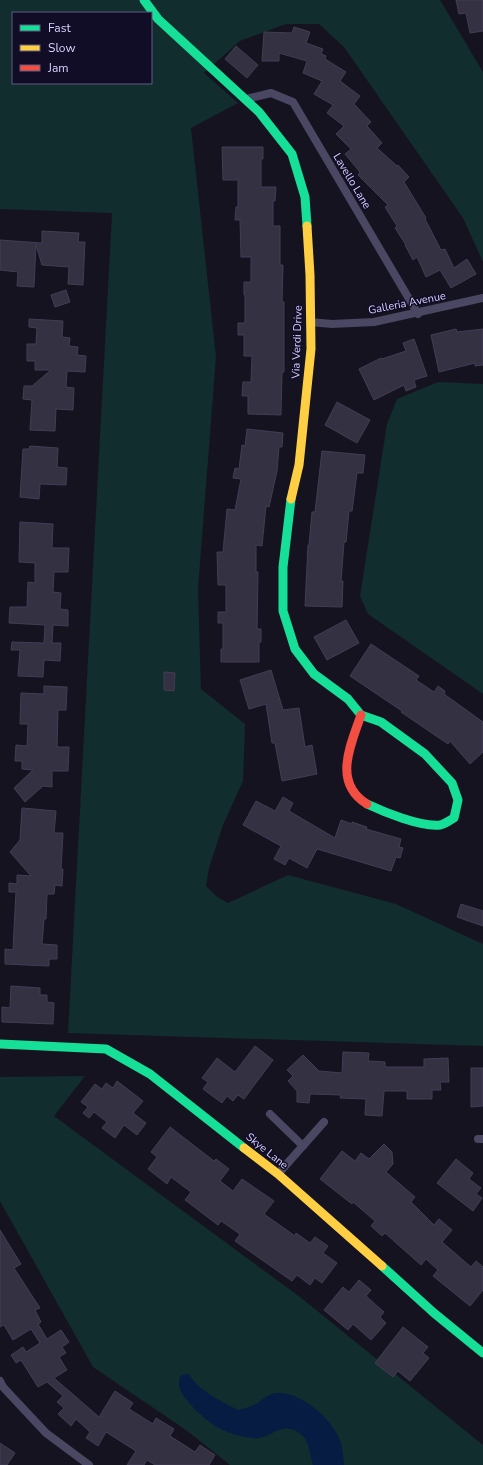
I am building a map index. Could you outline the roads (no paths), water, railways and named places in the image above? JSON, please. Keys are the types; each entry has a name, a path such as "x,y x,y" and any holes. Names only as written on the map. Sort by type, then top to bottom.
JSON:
{"street":[{"name":"Via Verdi Drive","path":"144,0 158,19 259,112 292,154 305,197 310,275 311,349 299,465 289,508 283,568 283,611 295,649 314,674 348,699 361,715"},
{"name":"Lavello Lane","path":"246,99 271,93 293,102 418,314"},
{"name":"Galleria Avenue","path":"310,322 332,324 374,322 418,314 483,298"},
{"path":"361,715 381,722 425,754 452,783 458,800 454,818 442,825 420,823 378,810 357,798 347,780 347,760 361,715"},
{"name":"Skye Lane","path":"0,1044 106,1049 150,1074 278,1174 434,1313 483,1353"},
{"path":"270,1114 303,1146"},
{"path":"278,1174 324,1122"},
{"path":"1,1386 46,1432 89,1465"}],"water":[{"path":"189,1374 198,1386 217,1399 238,1410 254,1405 268,1395 274,1393 286,1394 305,1402 323,1416 336,1433 342,1447 344,1465 313,1465 304,1437 296,1431 290,1429 279,1430 264,1437 249,1438 225,1431 216,1426 198,1412 182,1394 179,1385 181,1375"}]}
